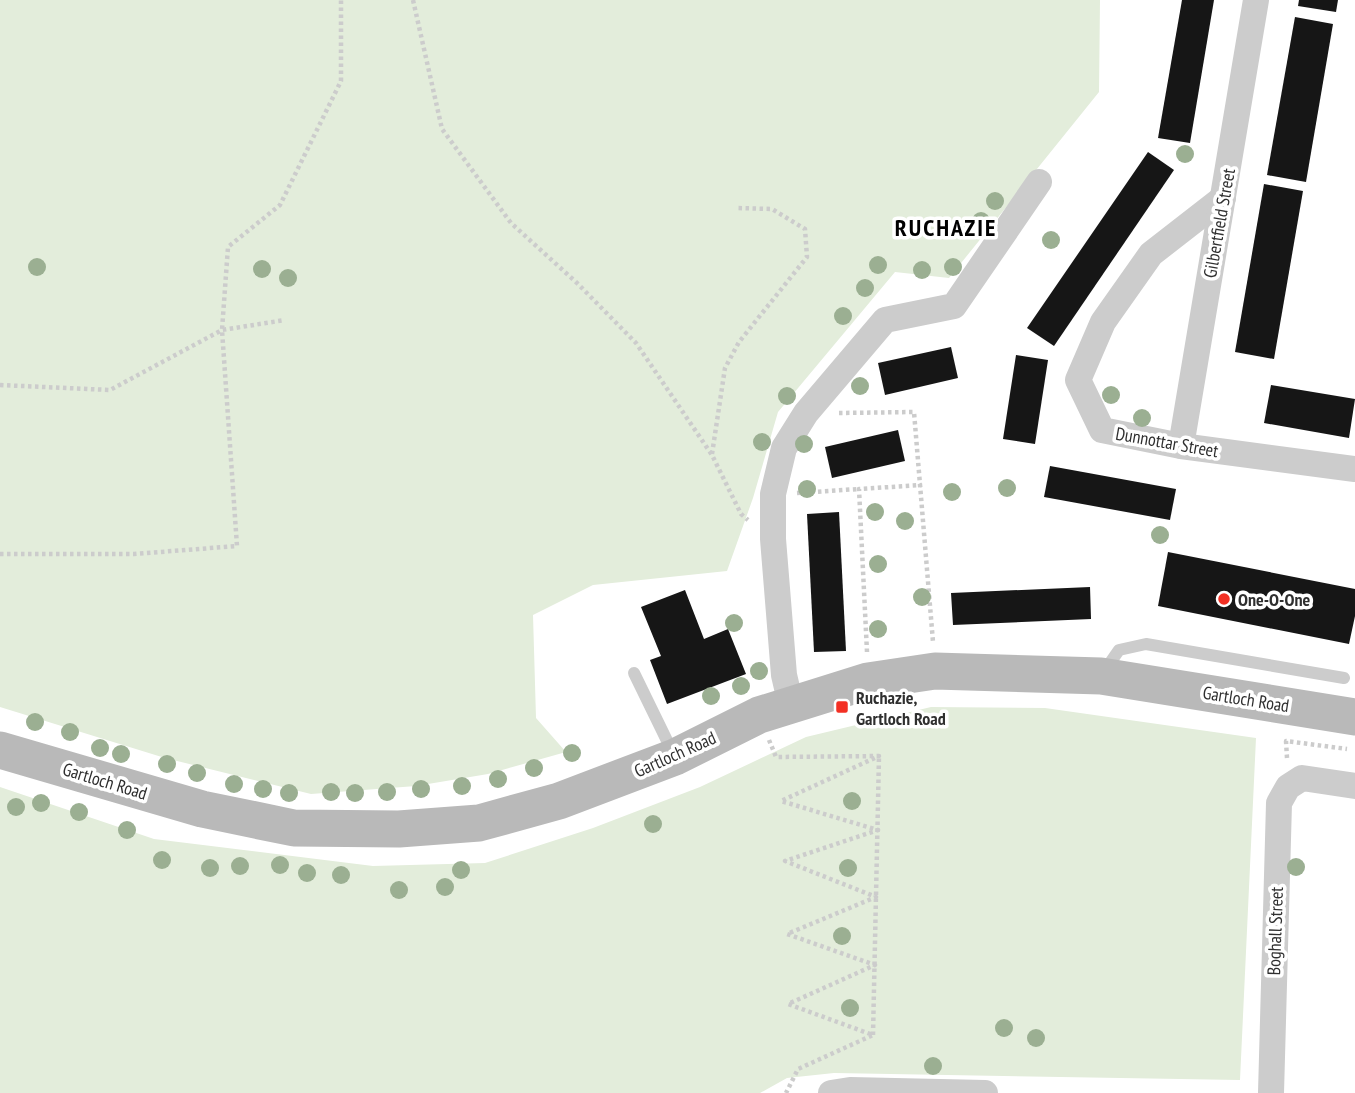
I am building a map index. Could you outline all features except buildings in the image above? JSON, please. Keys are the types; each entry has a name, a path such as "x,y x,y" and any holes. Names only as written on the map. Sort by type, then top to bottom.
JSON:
{"main road":[{"name":"Gartloch Road","path":"0,750 202,810 294,828 399,829 479,823 559,801 675,757 775,710 868,681 935,671 1101,676 1354,727"}],"street":[{"name":"Gilbertfield Street","path":"1181,446 1256,0"},
{"path":"775,710 784,675 773,539 773,494 784,448 806,413 885,320 954,306 1039,182"},
{"name":"Dunnottar Street","path":"1223,198 1151,254 1104,322 1078,380 1102,430 1181,446 1355,469"},
{"path":"1295,782 1355,786"},
{"name":"Boghall Street","path":"1271,1093 1279,803 1295,782"},
{"path":"831,1093 849,1090 985,1093"}],"lane":[{"path":"1101,676 1119,650 1146,645 1344,678"},
{"path":"634,673 675,757"}],"path":[{"path":"0,554 134,554 237,546 222,330 228,247 280,205 341,81 341,0"},
{"path":"413,0 442,129 511,223 577,283 636,343 712,455 741,514 773,539"},
{"path":"712,455 724,368 739,342 807,257 805,229 772,209 736,208"},
{"path":"0,385 110,390 222,330 285,320"},
{"path":"806,413 914,412 935,671"},
{"path":"773,494 922,485"},
{"path":"859,489 868,681"},
{"path":"775,710 776,757 880,756"},
{"path":"1295,782 1286,741 1350,749 1354,727"},
{"path":"878,830 781,801 880,756"},
{"path":"873,1035 880,756"},
{"path":"876,897 785,861 878,830"},
{"path":"875,965 787,934 876,897"},
{"path":"873,1035 788,1004 875,965"},
{"path":"786,1093 797,1069 873,1035"}],"green space":[{"path":"0,0 1100,0 1099,92 949,278 895,272 778,412 753,498 727,571 593,585 533,615 536,718 566,752 488,774 416,786 311,794 165,758 0,707"},
{"path":"931,707 1045,708 1256,738 1240,1080 834,1073 787,1078 760,1093 0,1093 0,787 154,839 373,866 485,863 593,828 700,787 806,737"}],"place":[{"name":"One-O-One","path":"1224,599"},
{"name":"Ruchazie, Gartloch Road","path":"842,707"}],"district":[{"name":"RUCHAZIE","path":"946,227"}]}
